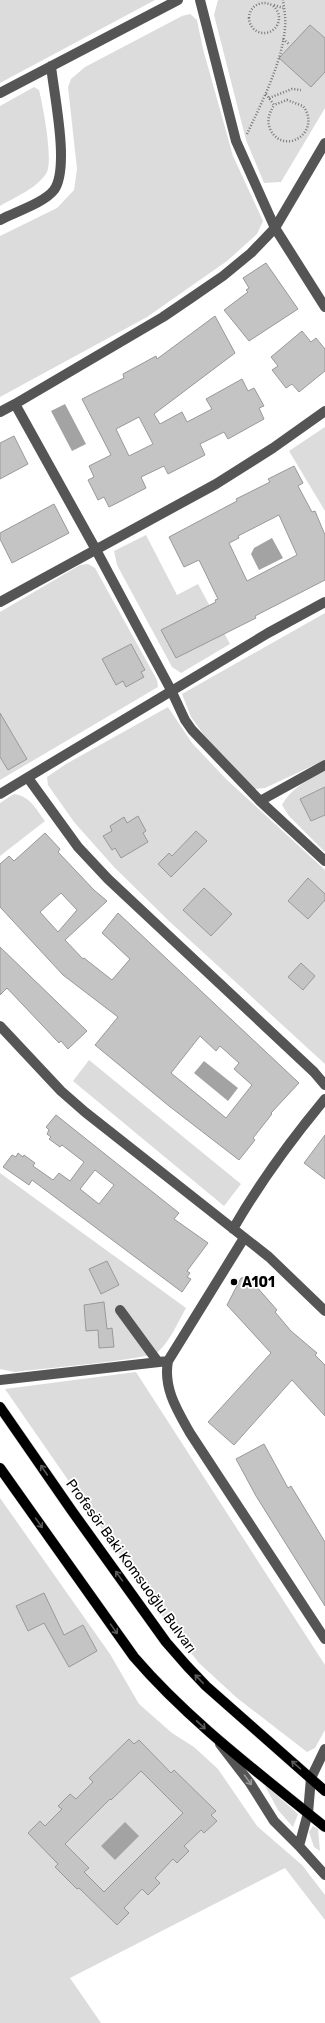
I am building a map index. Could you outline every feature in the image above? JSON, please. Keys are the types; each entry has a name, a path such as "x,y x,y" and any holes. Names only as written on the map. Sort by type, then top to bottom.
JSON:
{"main road":[{"name":"Profesör Baki Komsuoğlu Bulvarı","path":"0,1407 76,1517 166,1642 186,1666 325,1791"},
{"path":"0,1468 134,1657 165,1691 215,1738 325,1827"}],"street":[{"path":"0,93 178,0"},
{"path":"200,0 240,149 275,228 325,307"},
{"path":"0,220 46,197 54,190 59,180 62,156 51,66"},
{"path":"0,412 164,318 223,276 250,253 275,228 325,144"},
{"path":"15,404 172,690 185,720 192,730 260,801 325,861"},
{"path":"0,602 95,548 216,484 273,448 325,412"},
{"path":"0,794 172,690 325,602"},
{"path":"260,801 325,765"},
{"path":"28,778 78,847 108,879 314,1072 325,1085"},
{"path":"0,1026 61,1091 85,1112 269,1257 325,1311"},
{"path":"233,1229 258,1187 282,1152 325,1099"},
{"path":"0,1380 163,1361 244,1238"},
{"path":"120,1310 163,1361 167,1385 178,1411 325,1639"},
{"path":"215,1738 250,1783 274,1821 325,1872"},
{"path":"299,1846 308,1813 311,1778 325,1749"}],"path":[{"path":"240,149 266,94 283,40 286,20 282,0"},
{"path":"271,4 280,16 277,26 265,34 255,31 249,23 248,18 252,8 261,3 271,4 283,8"},
{"path":"283,40 289,44"},
{"path":"269,98 292,89 301,90"},
{"path":"266,94 274,105"},
{"path":"288,100 303,106 309,121 305,133 289,142 274,136 270,129 268,118 274,105 288,100"}],"shaded area":[{"path":"0,0 155,0 0,83"},
{"path":"218,0 325,0 325,108 281,182 264,183 246,140 214,15"},
{"path":"190,14 197,20 203,49 233,156 263,221 257,234 227,261 147,317 0,397 0,236 57,208 74,190 77,169 68,87 71,79 85,67 182,16"},
{"path":"34,87 39,90 45,119 49,156 47,172 38,183 19,196 0,206 0,106"},
{"path":"65,404 86,444 72,451 51,411"},
{"path":"325,427 325,511 289,451"},
{"path":"146,535 177,595 198,584 230,644 181,673 172,667 117,565 114,551"},
{"path":"272,538 283,558 259,570 251,554 254,548"},
{"path":"88,564 95,568 157,680 158,687 0,780 0,612 80,565"},
{"path":"325,613 325,760 265,788 254,789 204,735 191,717 182,694"},
{"path":"168,707 192,743 226,779 325,870 325,1064 170,922 114,867 74,822 48,785 47,777 66,764"},
{"path":"325,771 325,852 289,816 282,805 295,789 306,781"},
{"path":"14,794 20,795 28,800 45,821 0,856 0,803"},
{"path":"89,1060 241,1184 224,1206 73,1081"},
{"path":"204,1061 238,1088 228,1101 194,1073"},
{"path":"0,1173 186,1308 170,1337 158,1352 150,1355 114,1361 15,1372 0,1369"},
{"path":"136,1372 325,1665 325,1730 315,1748 307,1752 237,1698 199,1663 167,1623 5,1389"},
{"path":"0,1498 110,1654 139,1704 172,1733 194,1747 218,1769 257,1826 302,1865 325,1895 325,1920 285,1868 70,1978 101,2023 0,2023"},
{"path":"264,1784 298,1814 293,1827 278,1810"},
{"path":"125,1822 139,1836 115,1860 101,1846"},
{"path":"313,1826 318,1829 320,1851 314,1847 309,1832"}],"building":[{"path":"310,25 325,38 325,72 311,87 279,58"},
{"path":"266,263 298,309 249,341 224,310 248,292 246,290 249,288 243,278"},
{"path":"215,316 235,353 154,414 160,424 182,412 187,422 212,409 206,399 242,379 248,391 254,388 264,406 259,408 264,419 228,439 224,432 200,444 205,455 168,474 164,466 141,477 146,488 109,507 104,497 98,500 88,480 94,477 89,466 111,455 82,399 124,378 123,374 156,356 157,359","holes":["139,417 153,444 129,456 116,429"]},
{"path":"302,331 311,342 316,338 325,349 325,371 299,392 292,384 286,388 272,370 278,366 271,357"},
{"path":"14,436 28,464 0,479 0,443"},
{"path":"294,466 303,483 298,486 312,512 315,511 325,535 325,580 255,616 256,618 176,658 161,630 216,602 215,600 218,599 199,560 184,567 169,537 237,501 236,499 270,482 268,479","holes":["279,515 297,555 247,581 229,543 239,538 238,536"]},
{"path":"54,504 69,533 12,563 0,539 0,533"},
{"path":"131,644 145,670 141,672 144,677 126,687 123,681 116,685 102,659"},
{"path":"0,713 27,759 8,770 0,757"},
{"path":"325,787 325,815 311,821 300,799"},
{"path":"138,816 146,831 143,833 148,842 121,858 115,848 112,850 103,836 112,831 110,826 124,817 127,823"},
{"path":"196,831 207,841 171,877 158,864 169,853 172,856"},
{"path":"45,833 60,849 58,852 94,890 107,901 65,940 83,959 84,958 112,980 130,959 102,933 118,913 299,1083 271,1113 272,1114 253,1138 255,1140 239,1160 169,1106 95,1045 118,1017 63,975 0,907 0,864 9,856 14,861","holes":["61,893 77,910 58,932 40,912","200,1036 216,1051 220,1046 239,1063 234,1069 252,1085 226,1118 171,1073"]},
{"path":"308,878 325,894 325,900 308,919 288,901"},
{"path":"204,888 232,914 211,936 183,910"},
{"path":"0,947 87,1031 68,1049 61,1041 59,1043 7,988 0,995"},
{"path":"301,963 315,976 303,990 288,977"},
{"path":"56,1115 179,1213 174,1219 208,1243 187,1271 190,1273 187,1277 191,1279 182,1292 32,1180 29,1185 3,1167 12,1155 16,1157 18,1153 23,1157 24,1155 35,1163 33,1166 53,1180 59,1173 70,1181 84,1162 62,1145 60,1147 49,1139 51,1137 47,1134 49,1130 46,1127","holes":["95,1170 114,1185 99,1204 80,1189"]},
{"path":"325,1135 325,1179 304,1163"},
{"path":"107,1261 119,1285 101,1294 89,1269"},
{"path":"248,1277 277,1310 275,1312 291,1331 317,1353 315,1355 325,1365 325,1416 292,1380 234,1445 208,1422 271,1353 227,1305 241,1278"},
{"path":"104,1302 107,1329 112,1328 114,1347 99,1348 98,1330 86,1331 84,1305"},
{"path":"264,1444 288,1488 291,1486 325,1542 325,1606 256,1496 236,1459"},
{"path":"44,1593 64,1635 83,1625 97,1651 69,1667 44,1623 28,1631 16,1606"},
{"path":"129,1739 134,1744 139,1740 171,1773 174,1770 216,1811 211,1815 217,1821 204,1833 201,1830 184,1846 189,1851 177,1863 173,1859 155,1878 160,1883 148,1895 142,1889 124,1908 129,1913 117,1925 55,1867 58,1864 28,1833 40,1821 45,1826 62,1809 58,1806 70,1794 76,1799 93,1782 89,1778","holes":["141,1771 183,1813 104,1892 84,1872 89,1868 65,1844 110,1799 111,1800"]}],"place":[{"name":"A101","path":"234,1282"}]}
